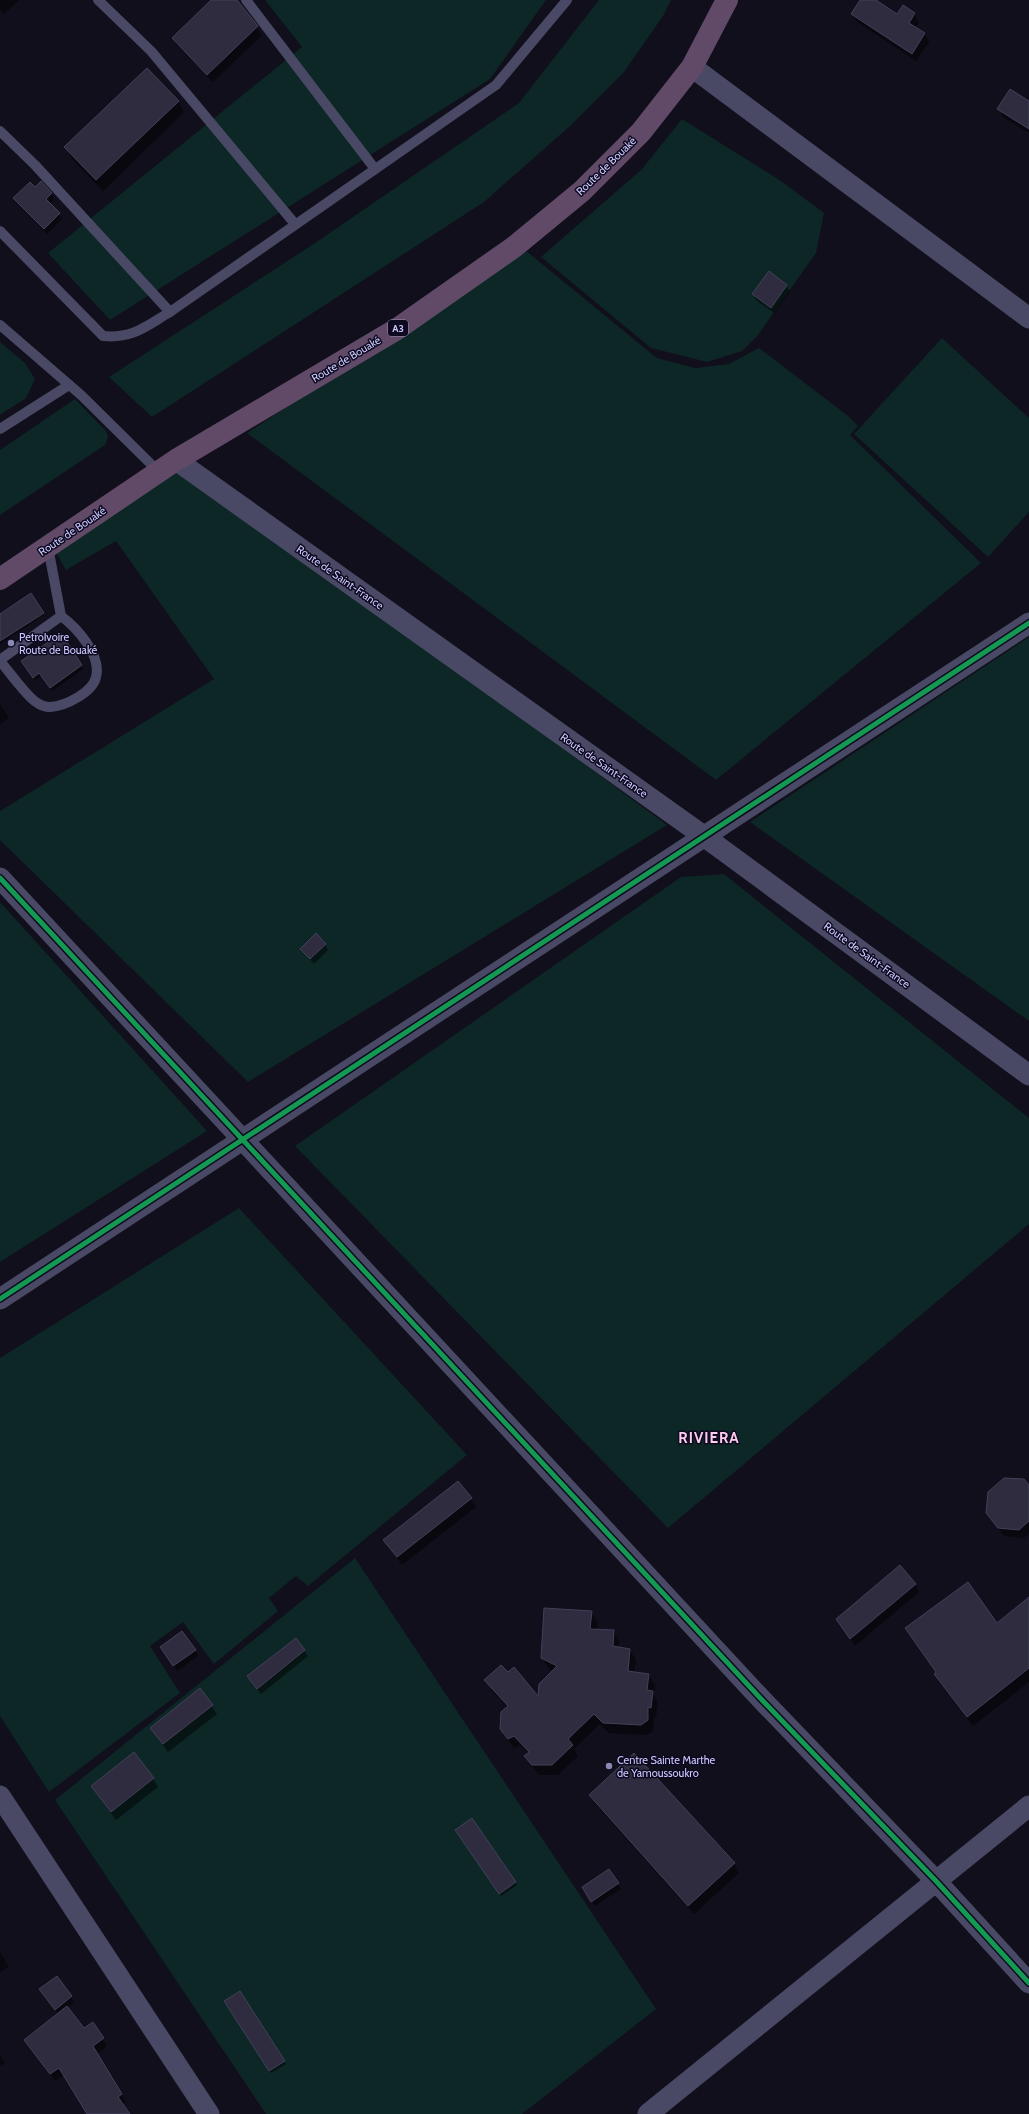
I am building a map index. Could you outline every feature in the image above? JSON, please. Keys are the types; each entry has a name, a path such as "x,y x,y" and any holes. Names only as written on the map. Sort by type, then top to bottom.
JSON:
{"highway":[{"name":"Route de Bouaké","path":"0,580 168,466 397,329 514,247 582,191 641,132 692,67 727,0"}],"street":[{"path":"692,67 1029,318"},
{"name":"Route de Saint-France","path":"168,466 705,837 1029,1075"},
{"path":"0,1299 1029,623"},
{"path":"0,878 763,1701 936,1881 1029,1983"},
{"path":"0,1796 209,2114"},
{"path":"648,2114 1029,1806"}],"lane":[{"path":"98,0 151,51 295,224"},
{"path":"246,0 375,169"},
{"path":"0,231 103,336 118,337 131,335 170,312 496,85 567,0"},
{"path":"0,131 35,165 170,312"},
{"path":"0,325 69,385 168,466"},
{"path":"0,429 69,385"},
{"path":"48,547 61,616 78,631 91,650 97,676 92,687 63,705 49,708 35,702 0,661 61,616"}],"green space":[{"path":"265,0 546,0 490,79 110,320 48,253 302,47"},
{"path":"599,0 671,0 663,16 624,72 570,126 484,202 152,417 109,377 315,243 519,103"},
{"path":"682,119 781,181 824,213 816,253 758,335 742,351 707,362 651,348 541,257 642,169"},
{"path":"525,250 657,358 695,368 729,364 759,348 847,415 858,426 850,435 981,563 716,780 247,433"},
{"path":"942,338 1029,418 1029,512 988,557 854,434"},
{"path":"0,342 25,363 35,379 26,398 0,415"},
{"path":"75,399 106,431 108,437 105,445 0,515 0,450"},
{"path":"176,463 667,825 248,1082 0,840 0,811 214,679 116,541 66,570 53,547"},
{"path":"1029,637 1029,1021 750,822"},
{"path":"724,874 1029,1118 1029,1224 668,1528 295,1146 681,877"},
{"path":"0,902 207,1131 0,1262"},
{"path":"239,1208 467,1455 308,1586 296,1576 269,1598 278,1611 214,1664 183,1622 150,1646 180,1693 49,1792 0,1716 0,1358"},
{"path":"355,1558 656,2009 522,2114 266,2114 55,1800"}],"building":[{"path":"211,0 237,0 258,26 207,75 172,38"},
{"path":"860,0 876,0 897,14 903,5 915,13 909,23 925,33 912,54 851,14"},
{"path":"147,68 179,101 96,180 64,147"},
{"path":"1010,89 1029,101 1029,129 997,109"},
{"path":"41,181 52,193 46,199 60,213 44,229 13,198 30,182 35,187"},
{"path":"769,271 787,285 771,308 752,294"},
{"path":"31,593 44,613 0,641 0,614"},
{"path":"61,633 82,665 50,688 39,673 33,678 21,661"},
{"path":"316,933 326,944 310,959 300,949"},
{"path":"1004,1478 1024,1479 1029,1485 1029,1521 1019,1530 998,1528 986,1513 988,1492"},
{"path":"458,1481 472,1498 397,1557 383,1540"},
{"path":"900,1565 916,1584 850,1639 836,1619"},
{"path":"968,1582 997,1623 1029,1597 1029,1668 967,1717 934,1674 936,1672 905,1628"},
{"path":"544,1608 592,1611 590,1629 614,1630 613,1646 630,1649 628,1671 649,1674 647,1690 653,1691 651,1708 648,1707 648,1720 641,1725 603,1723 594,1714 568,1739 573,1745 552,1765 532,1765 524,1756 529,1752 514,1736 508,1739 500,1729 501,1712 508,1706 484,1680 501,1665 508,1672 514,1667 538,1696 539,1684 557,1666 541,1658"},
{"path":"182,1631 196,1650 173,1666 160,1647"},
{"path":"296,1638 305,1650 257,1689 247,1676"},
{"path":"200,1688 213,1705 163,1744 150,1728"},
{"path":"134,1752 154,1778 111,1812 91,1786"},
{"path":"634,1753 735,1863 688,1906 589,1795"},
{"path":"472,1818 516,1882 499,1894 455,1830"},
{"path":"609,1869 619,1883 591,1902 582,1887"},
{"path":"57,1976 72,1996 55,2010 39,1989"},
{"path":"240,1991 285,2061 269,2071 224,2001"},
{"path":"67,2006 84,2028 93,2022 104,2038 93,2046 122,2094 118,2097 130,2114 87,2114 59,2068 50,2074 24,2040"}],"cycle path":[{"path":"0,1299 1029,623"},
{"path":"0,878 763,1701 936,1881 1029,1983"}],"place":[{"name":"PetroIvoire Route de Bouaké","path":"11,643"},
{"name":"Centre Sainte Marthe de Yamoussoukro","path":"609,1766"}],"district":[{"name":"RIVIERA","path":"709,1438"}]}
